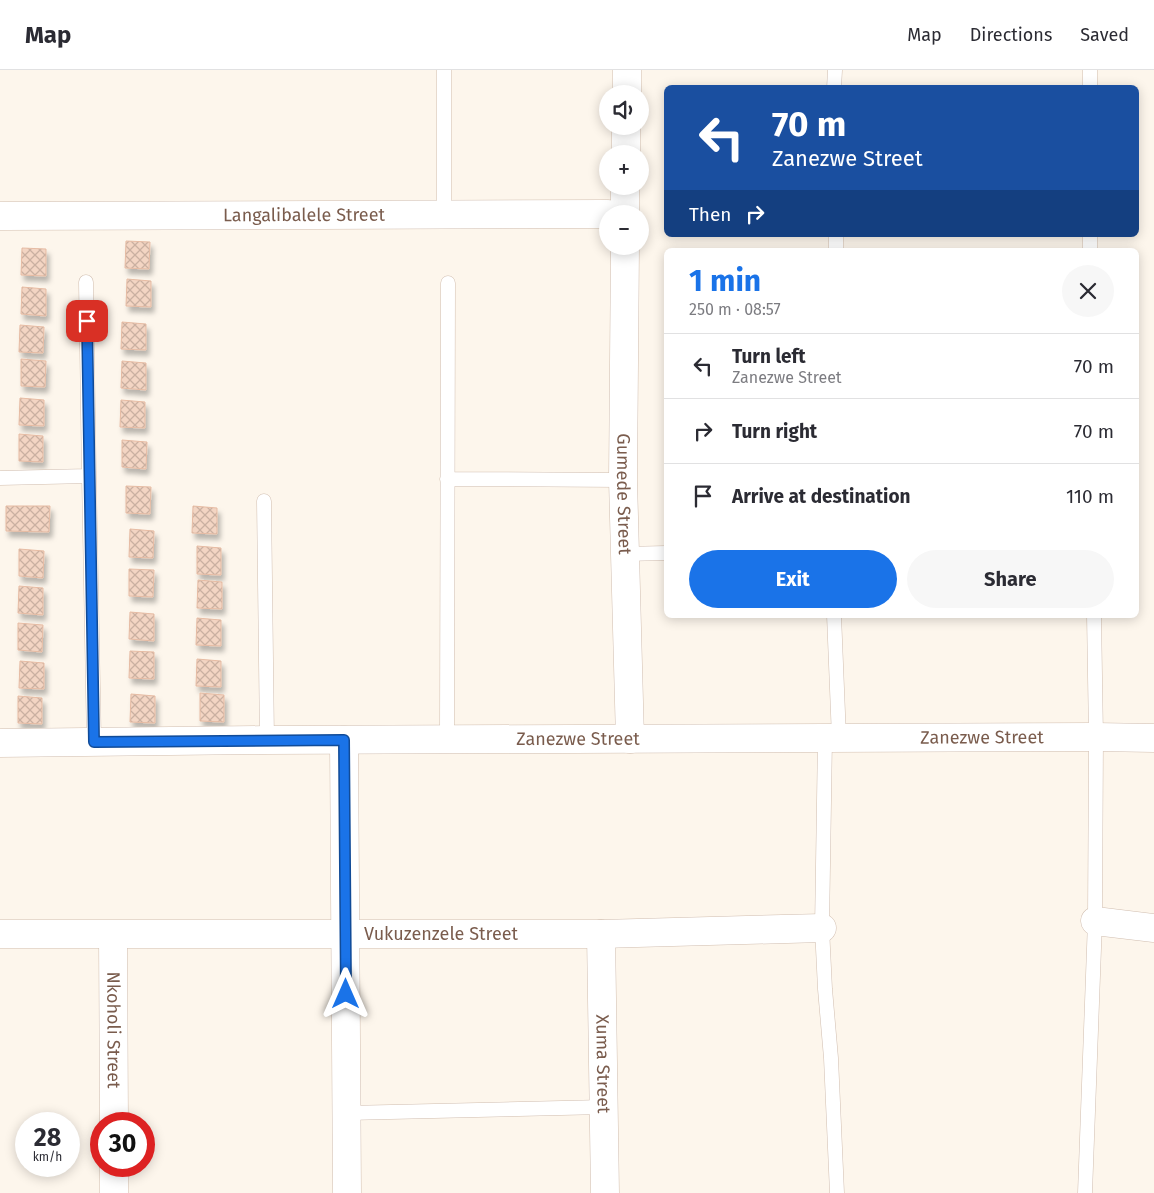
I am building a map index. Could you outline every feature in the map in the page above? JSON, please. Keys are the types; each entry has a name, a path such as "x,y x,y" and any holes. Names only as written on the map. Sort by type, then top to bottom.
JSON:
{"street":[{"path":"627,70 627,85"},
{"name":"Langalibalele Street","path":"0,216 599,214"},
{"name":"Gumede Street","path":"624,255 623,480 630,740"},
{"name":"Zanezwe Street","path":"0,743 266,740 1154,738"},
{"path":"344,740 347,1193"},
{"path":"1095,921 1154,928"},
{"name":"Vukuzenzele Street","path":"0,934 601,934 822,928"},
{"name":"Xuma Street","path":"601,934 605,1193"},
{"name":"Nkoholi Street","path":"113,935 114,1112"},
{"path":"114,1177 114,1193"}],"lane":[{"path":"444,70 444,214"},
{"path":"834,85 835,70"},
{"path":"1090,70 1090,85"},
{"path":"86,282 94,742"},
{"path":"447,740 448,283"},
{"path":"0,478 88,476"},
{"path":"447,479 623,480"},
{"path":"264,501 266,740"},
{"path":"624,554 664,553"},
{"path":"834,618 832,738 822,928 826,1012 832,1066 837,1193"},
{"path":"1085,1193 1095,921 1096,737 1094,618"},
{"path":"346,1114 604,1106"}],"building":[{"path":"126,241 150,242 149,269 125,268"},
{"path":"22,248 46,249 46,276 21,275"},
{"path":"127,279 151,281 151,307 126,306"},
{"path":"22,287 46,289 46,316 21,314"},
{"path":"122,322 146,324 146,350 121,349"},
{"path":"20,325 44,327 43,353 19,352"},
{"path":"21,359 46,361 45,387 21,386"},
{"path":"122,361 146,363 146,390 121,388"},
{"path":"20,398 44,400 44,426 19,425"},
{"path":"121,400 145,402 145,428 120,427"},
{"path":"19,434 43,436 43,462 19,461"},
{"path":"122,440 147,442 146,469 122,467"},
{"path":"126,486 151,487 150,514 126,513"},
{"path":"6,506 50,506 49,532 6,531"},
{"path":"193,506 217,508 217,534 192,533"},
{"path":"130,529 154,531 153,558 129,557"},
{"path":"197,546 221,548 221,575 197,574"},
{"path":"19,549 44,551 43,578 19,576"},
{"path":"129,569 154,570 153,597 129,596"},
{"path":"198,580 222,582 222,609 197,608"},
{"path":"19,586 43,588 43,615 18,613"},
{"path":"130,612 154,614 154,641 129,639"},
{"path":"197,618 221,620 221,646 196,645"},
{"path":"18,623 43,625 42,652 18,650"},
{"path":"130,651 154,652 154,679 129,678"},
{"path":"197,659 221,661 221,687 196,686"},
{"path":"20,661 44,663 44,689 19,688"},
{"path":"200,693 224,695 224,722 200,721"},
{"path":"131,694 155,696 155,723 130,722"},
{"path":"18,696 42,698 42,724 18,723"}],"route":[{"path":"87,321 88,476 94,742 344,740 346,994"}]}
